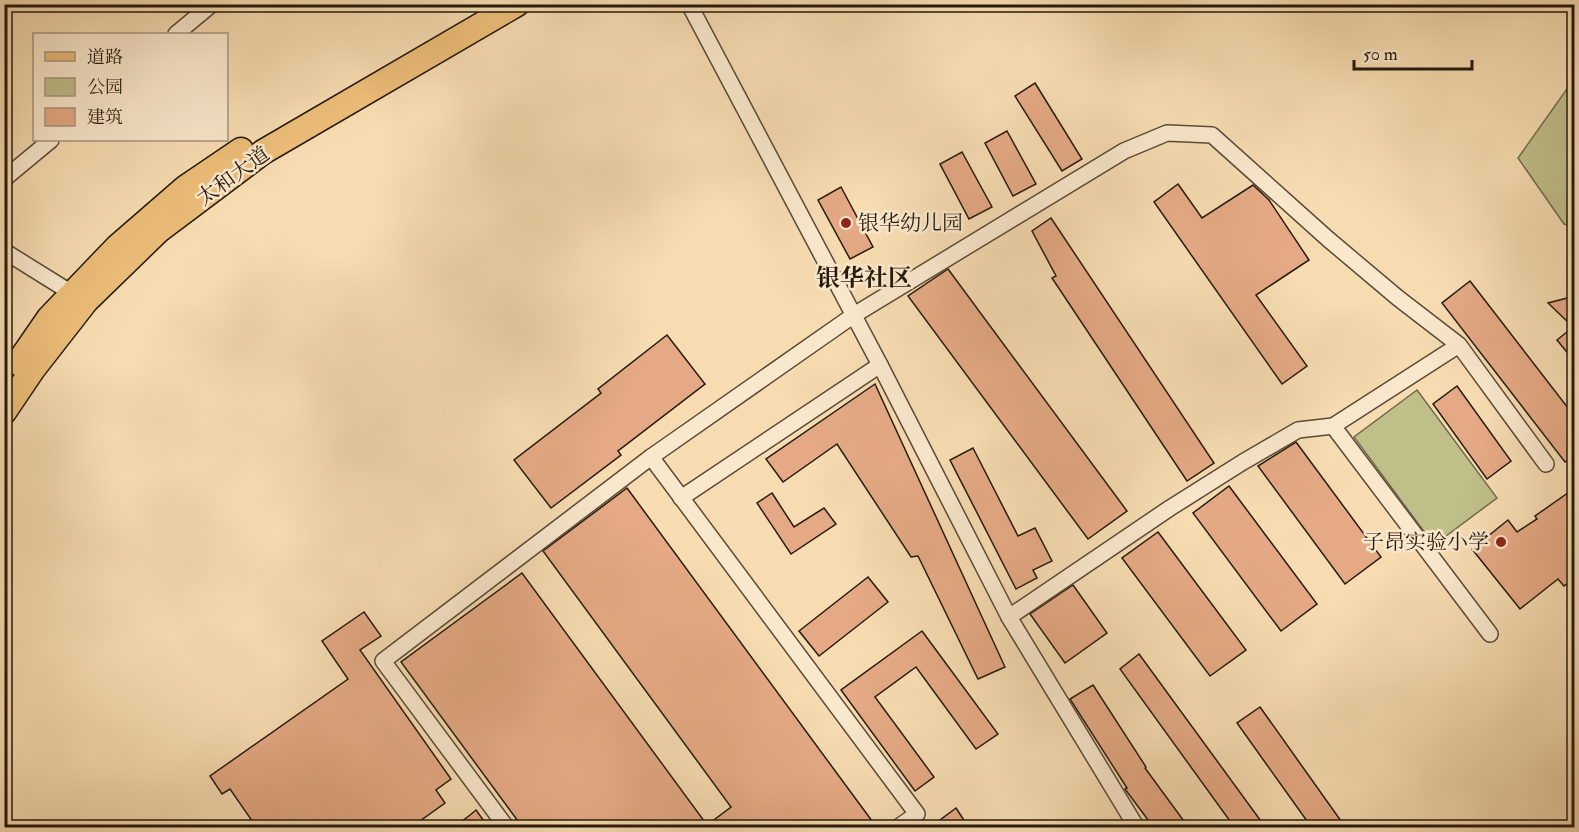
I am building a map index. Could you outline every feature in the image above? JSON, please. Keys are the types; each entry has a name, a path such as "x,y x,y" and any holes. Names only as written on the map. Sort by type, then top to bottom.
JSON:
{"main road":[{"name":"太和大道","path":"4,412 80,297 117,247 185,188 271,130 485,4"},
{"name":"太和大道","path":"4,382 50,318 80,297 158,231 263,152 517,4"}],"street":[{"path":"177,33 212,4"},
{"path":"689,4 854,315 1009,617 1137,828"},
{"path":"507,828 383,661 651,456 854,315 1124,151 1167,133 1212,135 1328,239 1398,298 1459,345 1546,464"},
{"path":"4,178 50,141"},
{"path":"4,251 80,297"},
{"path":"1009,617 1170,508 1243,462 1298,430 1333,426 1459,345"},
{"path":"681,498 880,365"},
{"path":"1333,426 1490,634"},
{"path":"651,456 916,814 897,828"}],"green space":[{"path":"1574,79 1574,227 1564,224 1518,158"},
{"path":"1417,390 1497,498 1434,545 1354,437"}],"building":[{"path":"1035,83 1082,159 1062,171 1015,96"},
{"path":"1007,131 1036,184 1013,196 985,143"},
{"path":"962,152 992,207 969,219 940,164"},
{"path":"1178,184 1202,218 1253,185 1269,200 1309,260 1256,295 1307,366 1282,384 1154,202"},
{"name":"银华幼儿园","path":"841,187 873,247 850,259 818,200"},
{"path":"1051,218 1214,463 1187,481 1052,278 1056,276 1032,231"},
{"path":"948,269 1127,511 1088,539 908,296"},
{"path":"1470,281 1575,417 1575,455 1565,462 1442,303"},
{"path":"1575,296 1575,362 1557,340 1573,327 1548,303"},
{"path":"667,335 705,384 618,451 621,455 551,508 514,460 601,393 598,389"},
{"path":"875,384 1005,667 978,679 918,556 911,557 837,444 783,482 766,459"},
{"path":"1457,386 1511,461 1487,479 1433,404"},
{"path":"1296,442 1381,557 1345,584 1258,466"},
{"path":"973,448 1018,536 1035,528 1052,561 1033,570 1037,578 1016,589 950,460"},
{"path":"1229,486 1317,604 1281,631 1193,513"},
{"path":"627,488 872,821 864,828 523,828 401,662 522,573 707,825 731,807 543,551"},
{"path":"1575,488 1575,579 1564,586 1558,579 1520,609 1472,549 1508,520 1517,532 1537,519 1535,516"},
{"path":"772,493 794,527 824,508 836,524 791,554 757,503"},
{"path":"1158,532 1246,650 1210,676 1122,558"},
{"path":"868,577 888,602 819,656 799,631"},
{"path":"1073,585 1107,633 1065,663 1030,614"},
{"path":"364,612 381,636 360,650 451,779 436,790 445,803 410,828 257,828 230,789 222,794 210,776 348,679 322,641"},
{"path":"922,631 998,734 976,749 916,667 875,697 934,777 915,791 841,690"},
{"path":"1139,654 1266,828 1235,828 1120,669"},
{"path":"1093,685 1145,768 1189,828 1154,828 1125,789 1127,788 1070,699"},
{"path":"1260,707 1346,828 1312,828 1237,723"},
{"path":"956,808 969,828 945,828 940,820"},
{"path":"476,810 489,828 453,828 470,815"}],"place":[{"name":"银华幼儿园","path":"846,223"},
{"name":"子昂实验小学","path":"1501,542"}],"district":[{"name":"银华社区","path":"864,278"}]}
